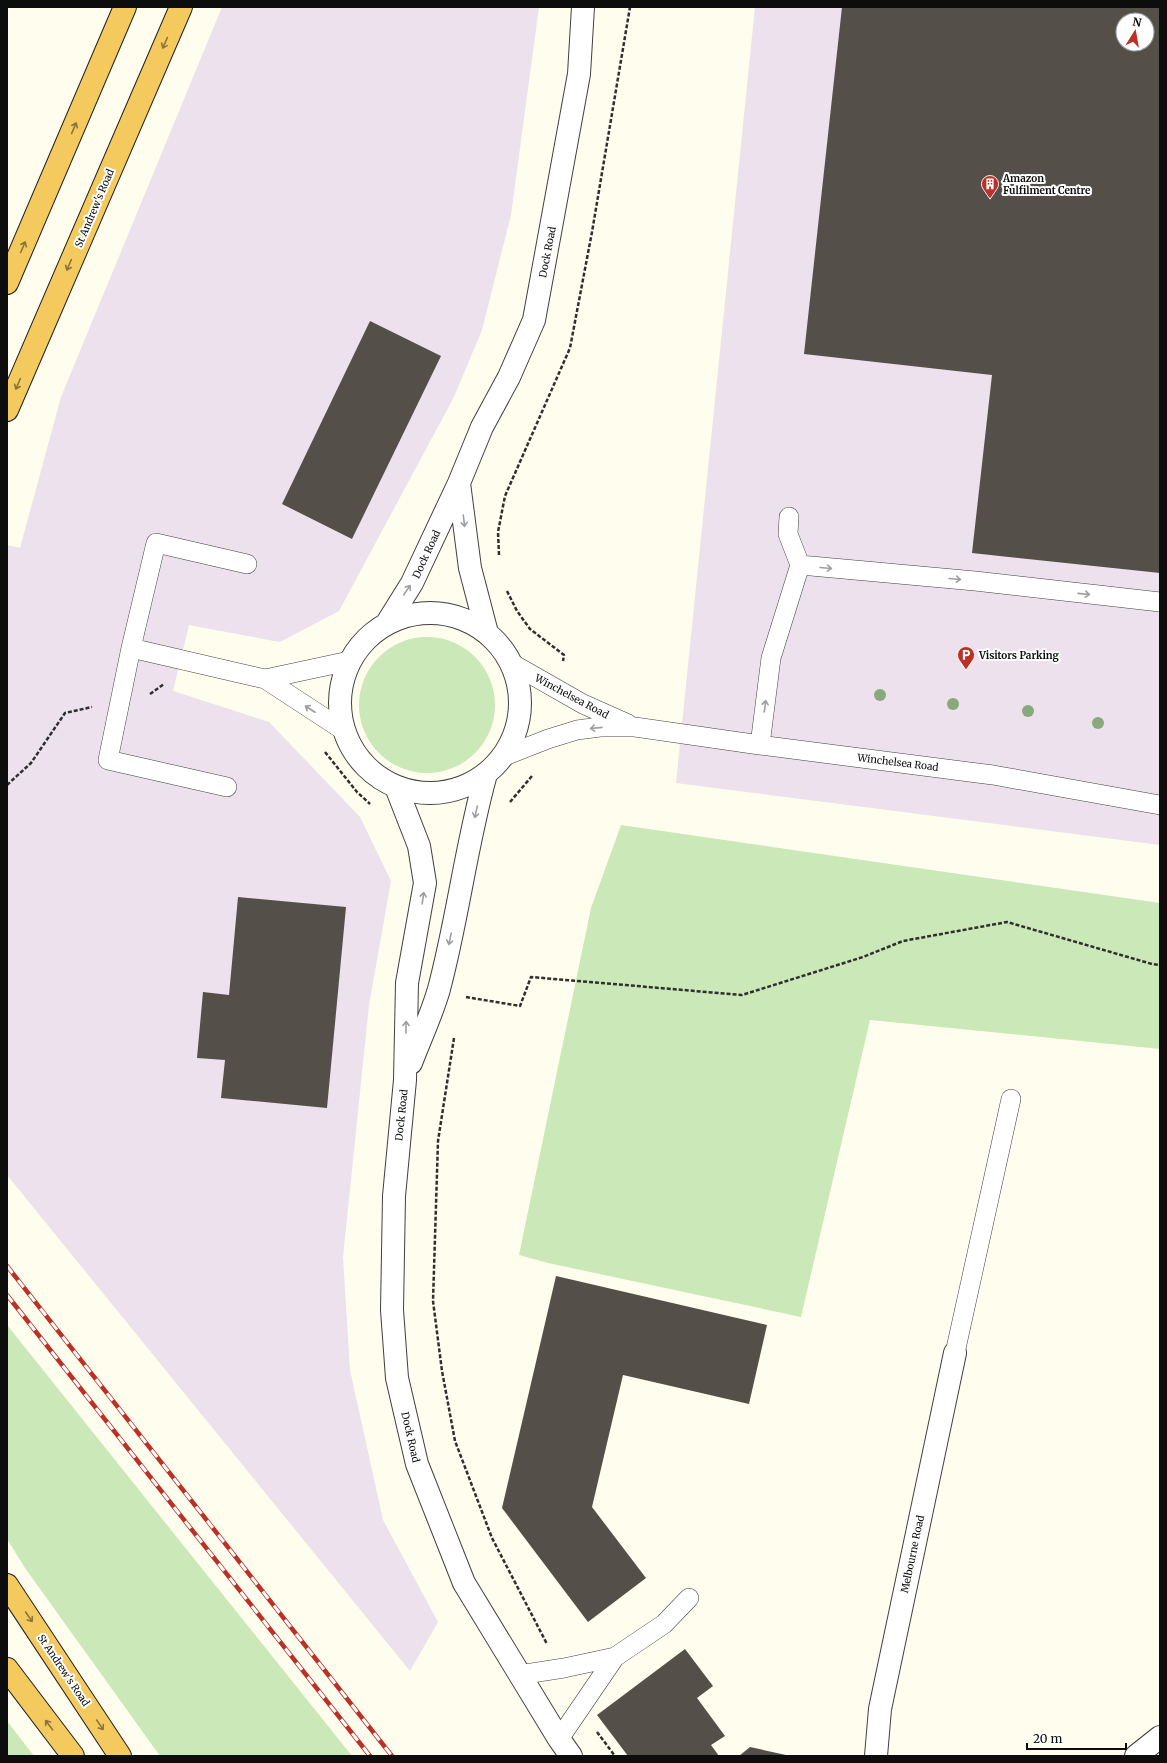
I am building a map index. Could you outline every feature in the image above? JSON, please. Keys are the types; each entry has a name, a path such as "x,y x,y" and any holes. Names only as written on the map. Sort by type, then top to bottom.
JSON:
{"highway":[{"path":"7,283 125,7"},
{"name":"St Andrew's Road","path":"7,410 180,7"},
{"name":"St Andrew's Road","path":"7,1584 120,1756"},
{"path":"7,1669 73,1756"}],"street":[{"name":"Dock Road","path":"387,623 412,583 459,483 482,428 509,378 534,320 579,74 583,7"},
{"name":"Dock Road","path":"459,483 470,568 487,633"},
{"name":"Dock Road","path":"438,613 464,619 487,633 500,647 511,663 518,682 520,702 518,722 512,740 502,758 486,774 458,789 427,793 396,787 378,777 363,764 351,748 343,730 339,707 341,683 349,661 365,639 387,623 412,614 438,613"},
{"name":"Dock Road","path":"405,1080 439,990 460,896 475,813 486,774"},
{"name":"Dock Road","path":"396,787 419,846 426,883 407,983 405,1080 394,1196 392,1310 397,1378 417,1464 464,1583 565,1748"},
{"name":"Melbourne Road","path":"876,1756 880,1709 955,1353"},
{"path":"1136,1756 1160,1737"}],"lane":[{"path":"760,745 771,658 800,565 788,534 789,517"},
{"path":"227,787 108,760 131,648 156,543 247,564"},
{"path":"800,565 975,581 1160,602"},
{"path":"131,648 265,679 343,730"},
{"path":"265,679 349,661"},
{"name":"Winchelsea Road","path":"511,663 583,704 635,727"},
{"name":"Winchelsea Road","path":"502,758 548,739 577,730 600,727 635,727 760,745 993,775 1160,805"},
{"path":"955,1353 1011,1099"},
{"path":"565,1748 585,1701 615,1657 664,1624 689,1598"},
{"path":"519,1675 564,1668 615,1657"}],"path":[{"path":"500,560 498,532 505,496 570,348 593,225 630,7"},
{"path":"506,589 517,611 530,629 564,655 562,667"},
{"path":"460,996 520,1006 532,977 742,994 863,957 903,941 1007,922 1152,964 1160,965"},
{"path":"454,1034 438,1141 433,1301 442,1371 455,1441 492,1538 547,1644 564,1668"},
{"path":"585,1701 596,1718 597,1732 616,1756"}],"shaded area":[{"path":"222,7 539,7 511,215 482,330 454,397 339,611 280,642 189,625 173,691 269,722 360,817 391,881 369,1005 343,1257 350,1370 383,1520 438,1622 410,1671 7,1175 7,545 20,548 61,397"},
{"path":"755,7 1160,7 1160,845 676,783"}],"green space":[{"path":"420,637 434,637 453,642 465,648 480,662 490,679 494,692 494,718 490,731 484,743 470,758 465,762 447,770 434,773 420,773 401,768 389,762 374,748 370,743 362,725 359,712 359,698 364,679 370,667 384,652 389,648 407,640"},
{"path":"621,825 1160,903 1160,1049 870,1020 801,1317 548,1263 519,1255 591,908"},
{"path":"7,1325 352,1756 160,1756 25,1568 7,1539"},
{"path":"7,1721 34,1756 7,1756"}],"building":[{"name":"Amazon Fulfilment Centre","path":"842,7 1160,7 1160,573 972,553 992,375 804,354"},
{"path":"370,321 441,356 352,539 282,504"},
{"path":"238,897 346,907 327,1108 221,1098 225,1060 197,1058 203,992 229,995"},
{"path":"556,1276 767,1325 749,1404 623,1375 592,1507 646,1578 588,1622 502,1508"},
{"path":"685,1649 713,1686 697,1698 725,1736 711,1745 719,1756 628,1756 597,1715"},
{"path":"750,1747 786,1755 786,1756 739,1756"}],"railway":[{"path":"7,1266 392,1756"},
{"path":"7,1295 370,1756"}],"place":[{"name":"Amazon Fulfilment Centre","path":"990,199"},
{"name":"Visitors Parking","path":"966,670"}]}
